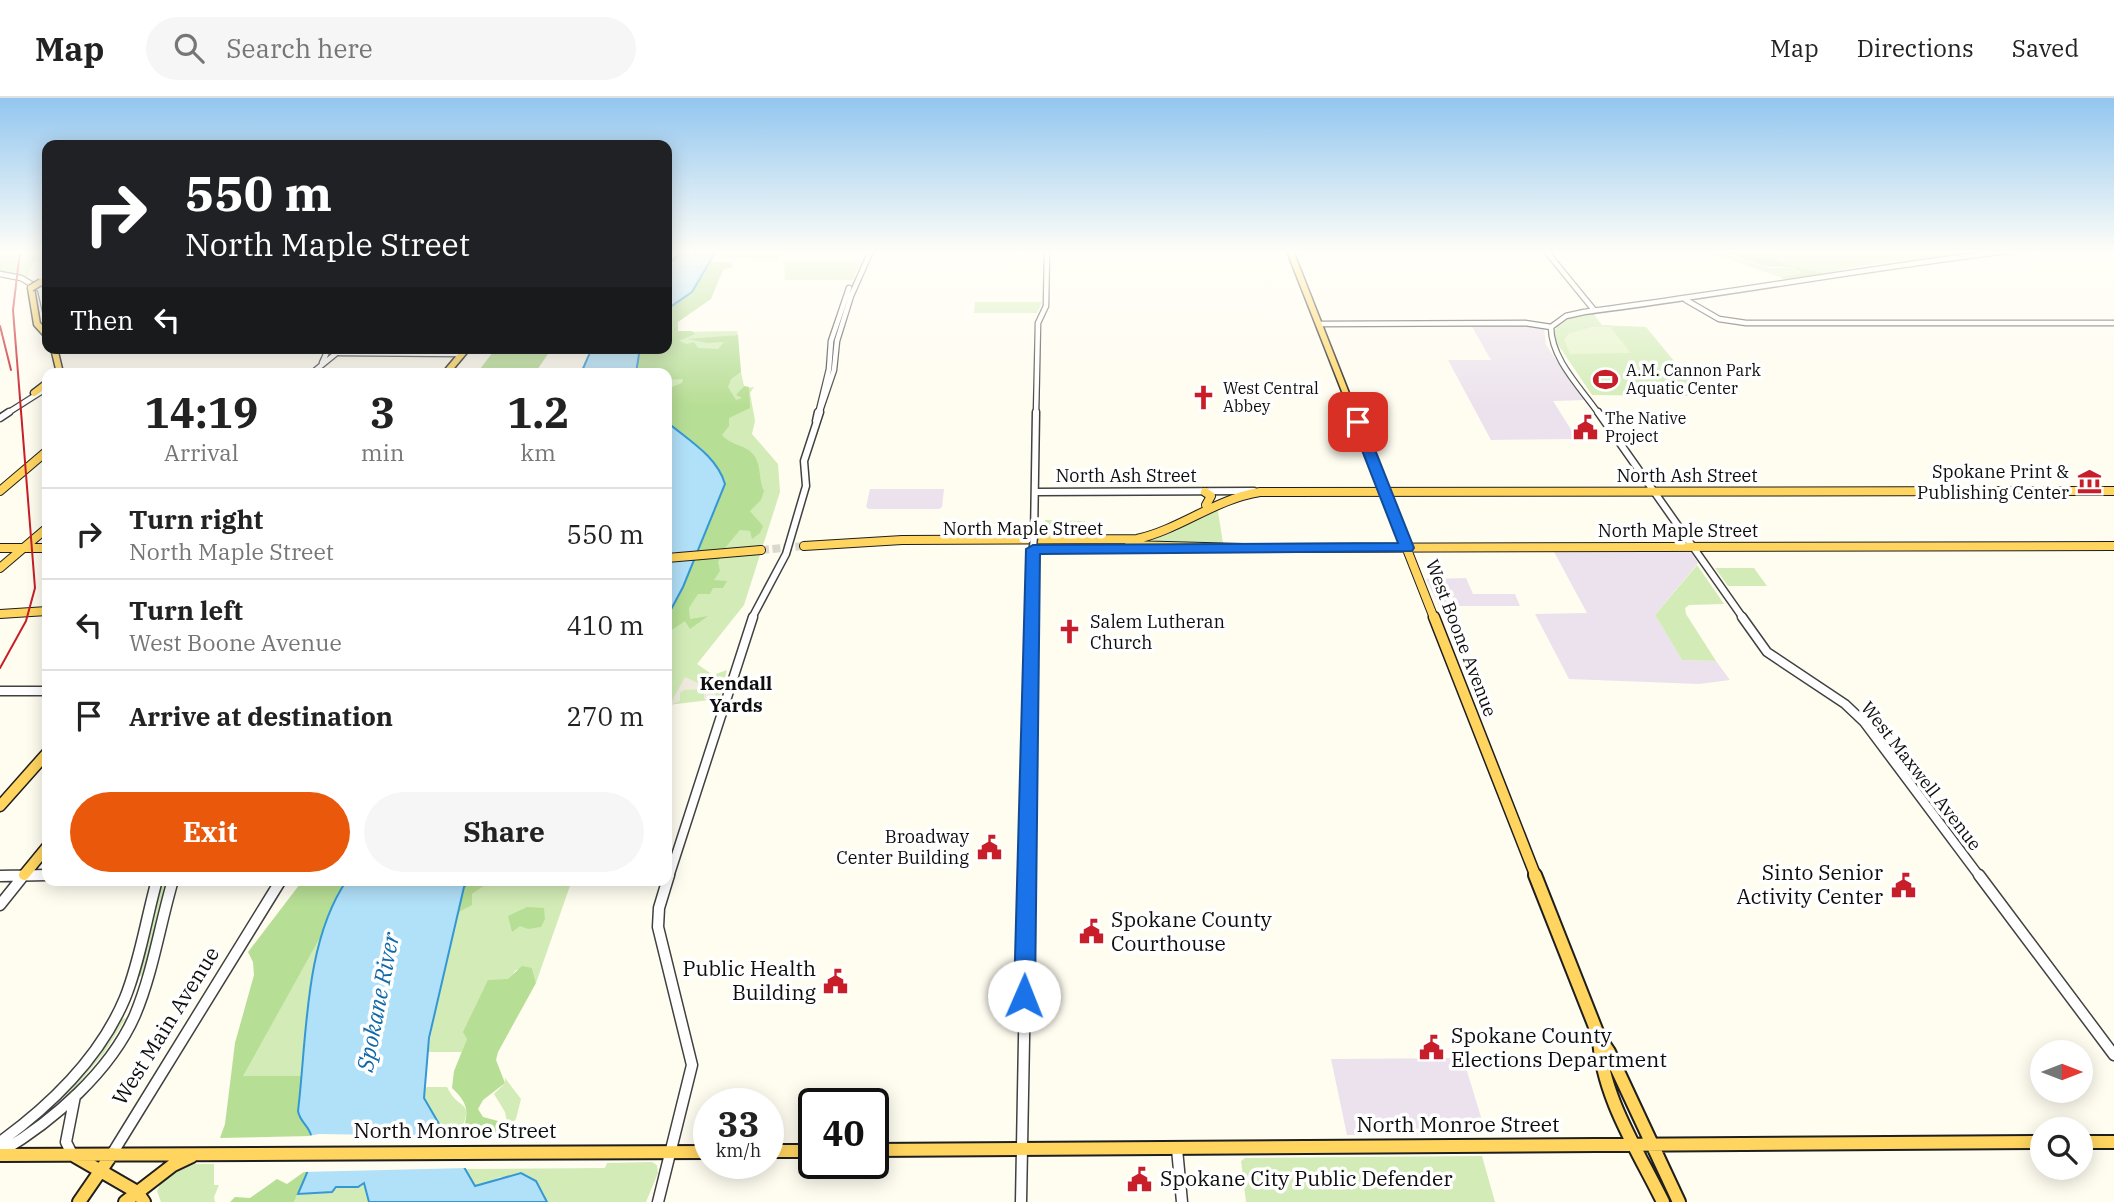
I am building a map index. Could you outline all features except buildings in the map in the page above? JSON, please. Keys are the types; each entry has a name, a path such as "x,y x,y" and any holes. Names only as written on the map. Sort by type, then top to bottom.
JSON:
{"main road":[{"path":"32,303 37,324 42,330"},
{"name":"West Boone Avenue","path":"1310,303 1599,1037 1609,1052 1679,1202"},
{"path":"450,368 462,354"},
{"path":"34,393 42,390"},
{"path":"1,490 42,455"},
{"path":"1,490 42,462"},
{"name":"North Ash Street","path":"1220,500 1260,492 2114,491"},
{"path":"1205,492 1211,496 1205,507"},
{"name":"North Maple Street","path":"1220,500 1205,507 1173,530 1137,539 902,540 804,549 901,545 1243,548 2114,546"},
{"path":"0,568 42,532"},
{"path":"0,548 42,548"},
{"path":"672,560 756,553"},
{"path":"0,614 42,614"},
{"path":"0,806 42,759"},
{"path":"24,875 42,853"},
{"name":"West Boone Avenue","path":"1599,1037 1597,1050 1663,1202"},
{"name":"North Monroe Street","path":"889,1150 2030,1142"},
{"path":"2093,1142 2114,1142"},
{"name":"North Monroe Street","path":"0,1153 73,1155 693,1152"},
{"name":"North Monroe Street","path":"125,1202 140,1197 173,1165 201,1153"},
{"name":"West Main Avenue","path":"83,1199 111,1154"},
{"path":"73,1155 140,1197"}],"street":[{"path":"672,868 747,627 786,554 806,486 803,464 834,373 837,341 849,303"},
{"path":"1021,1202 1038,323 1046,303"},
{"path":"1588,303 1594,310"},
{"path":"1318,324 1529,323 1551,327 1566,316 1662,303"},
{"path":"1690,303 1719,319 1746,323 2114,323"},
{"name":"West Maxwell Avenue","path":"1551,327 1549,336 1552,347 1767,652 1845,704 1864,722 2114,1055"},
{"path":"319,366 325,355 337,354"},
{"path":"319,366 337,354"},
{"path":"0,420 42,392"},
{"path":"0,420 34,393"},
{"name":"North Ash Street","path":"1035,492 1260,492"},
{"name":"North Maple Street","path":"1033,548 1243,548"},
{"path":"0,691 42,691"},
{"path":"0,905 24,875"},
{"path":"0,876 42,875"},
{"path":"0,1142 63,1087 105,1034 123,1001 155,886"},
{"path":"0,1153 46,1122 79,1089 131,1024 171,886"},
{"name":"West Main Avenue","path":"111,1154 277,886"},
{"path":"658,1202 692,1061 658,926 658,913 666,886"},
{"path":"63,1087 57,1102 79,1089"},
{"path":"73,1155 65,1142 72,1105 79,1089"},
{"path":"1177,1149 1182,1202"}],"shaded area":[{"path":"1525,324 1544,328 1546,345 1584,400 1553,401 1577,439 1491,440 1448,360 1491,360 1471,325"},
{"path":"870,489 944,489 942,507 869,509 866,507"},
{"path":"1553,550 1690,551 1698,563 1655,615 1682,660 1716,661 1730,680 1699,684 1569,679 1535,614 1587,613"},
{"path":"1466,578 1473,594 1515,594 1520,606 1439,606 1426,579"},
{"path":"685,677 698,683 715,683 720,679 714,699 704,699 704,689 684,690 680,693 680,701 672,705"},
{"path":"1463,1058 1481,1117 1479,1130 1474,1133 1347,1135 1331,1059"}],"green space":[{"path":"677,303 706,303 678,322 678,331 692,331 695,334 679,341 686,344 694,342 698,348 718,349 724,342 707,343 687,339 738,335 741,372 731,379 728,387 736,400 742,398 736,395 744,386 749,387 750,408 729,418 729,426 722,435 755,457 764,491 761,500 750,511 763,526 760,533 752,539 750,531 740,530 725,548 718,562 720,571 714,580 727,581 723,588 713,588 710,594 698,594 689,608 690,619 708,616 690,629 685,621 672,630 672,608 725,483 711,458 672,426 672,387 682,383 683,379 672,380 672,368 637,368 639,354 672,354 672,306"},
{"path":"975,303 1042,303 1037,313 974,313"},
{"path":"1592,312 1602,325 1646,327 1703,396 1592,395 1553,337 1562,322"},
{"path":"1591,327 1610,327 1631,353 1570,354 1564,340 1568,334"},
{"path":"737,331 738,335 732,335 734,376 741,372 744,386 741,389 754,387 750,393 755,421 752,434 778,464 780,492 744,605 697,664 713,675 727,670 720,696 718,699 672,705 672,603 721,470 672,426 672,368 637,368 639,354 672,354 672,332"},
{"path":"491,354 548,354 538,368 481,368"},
{"path":"1217,505 1223,543 1146,541 1176,531"},
{"path":"1045,520 1085,521 1085,525 1098,525 1098,531 1045,531"},
{"path":"1697,565 1724,604 1689,605 1685,608 1686,614 1716,661 1682,660 1655,615"},
{"path":"1715,568 1754,568 1767,586 1728,586"},
{"path":"159,886 167,886 143,975 135,978"},
{"path":"298,886 344,886 321,936 243,1076 303,1076 298,1111 312,1136 220,1138 225,1124 235,1043 254,975 253,962 248,952"},
{"path":"483,886 472,894 472,905 457,913 464,887"},
{"path":"570,886 536,983 532,968 516,970 467,1039 462,1052 428,1052 443,965 464,887"},
{"path":"527,907 544,908 545,919 541,927 528,929 520,926 512,932 508,916"},
{"path":"321,936 315,963 303,1076 242,1076"},
{"path":"522,966 532,968 536,983 498,1052 496,1060 505,1083 483,1100 478,1109 483,1117 498,1121 500,1128 496,1133 462,1133 466,1109 462,1099 452,1088 454,1071 467,1039 463,1032 488,980 508,979"},
{"path":"126,1018 104,1053 69,1095 61,1097 118,1020"},
{"path":"505,1078 521,1099 516,1119 511,1124 507,1122 505,1112 494,1094 505,1083"},
{"path":"425,1087 447,1087 466,1110 459,1138 446,1138 424,1098"},
{"path":"1482,1156 1495,1202 1246,1202 1241,1161 1245,1158"},
{"path":"652,1162 657,1165 658,1173 646,1202 547,1202 536,1181 500,1177 475,1187 463,1169 605,1168 607,1163"},
{"path":"214,1164 214,1185 219,1185 214,1197 215,1202 161,1202 157,1191 164,1180 183,1167"},
{"path":"308,1169 294,1202 230,1202 235,1197 250,1198 277,1179 287,1184"},
{"path":"365,1183 369,1202 294,1202 297,1194 332,1192 336,1187 358,1187"}],"water":[{"path":"589,354 639,354 637,368 583,368"},
{"path":"672,426 709,457 725,484 672,608"},
{"name":"Spokane River","path":"344,886 465,886 429,1038 424,1098 475,1186 521,1173 536,1181 547,1202 369,1202 364,1183 358,1187 336,1187 332,1192 298,1194 313,1150 311,1135 298,1111 306,1022 315,961 322,932"}],"pier":[{"path":"308,1136 449,1136 467,1168 303,1172 309,1157"}],"tunnel":[{"path":"761,550 804,546"}],"railway":[{"path":"0,668 26,621 35,588 14,303"},
{"path":"0,326 11,370"}],"place":[{"name":"A.M. Cannon Park Aquatic Center","path":"1606,379"},
{"name":"West Central Abbey","path":"1203,397"},
{"name":"The Native Project","path":"1585,427"},
{"name":"Spokane Print & Publishing Center","path":"2089,482"},
{"name":"Salem Lutheran Church","path":"1070,632"},
{"name":"Broadway Center Building","path":"989,847"},
{"name":"Sinto Senior Activity Center","path":"1903,885"},
{"name":"Spokane County Courthouse","path":"1091,932"},
{"name":"Public Health Building","path":"836,981"},
{"name":"Spokane County Elections Department","path":"1431,1048"},
{"name":"Spokane City Public Defender","path":"1140,1179"}],"district":[{"name":"Kendall Yards","path":"736,694"}],"route":[{"path":"1024,996 1033,549 1407,548 1358,422"}]}
